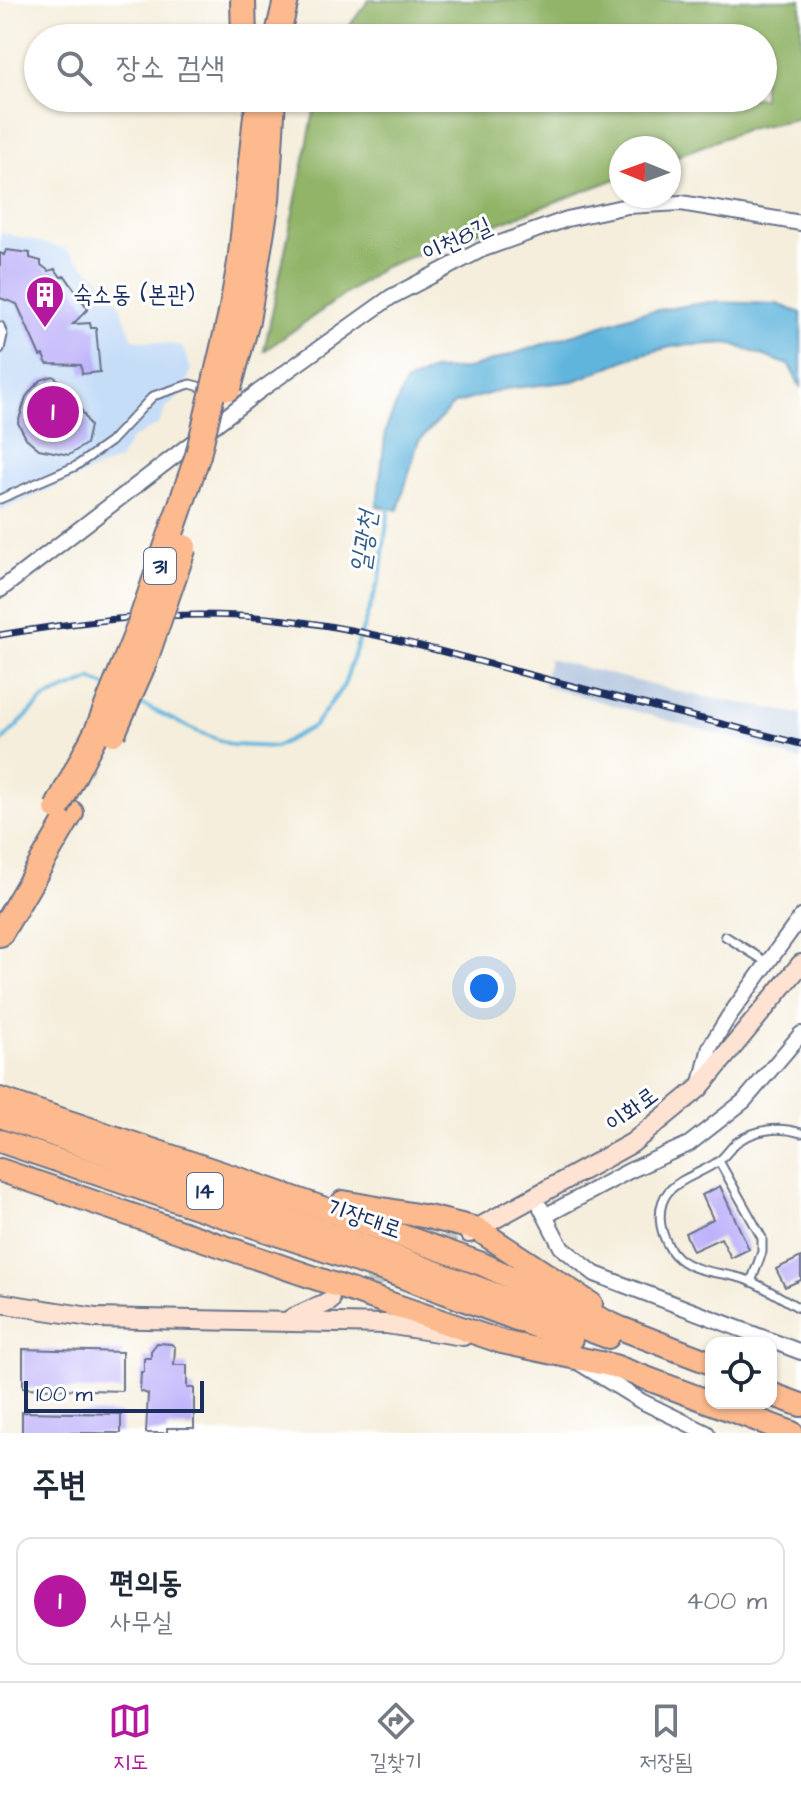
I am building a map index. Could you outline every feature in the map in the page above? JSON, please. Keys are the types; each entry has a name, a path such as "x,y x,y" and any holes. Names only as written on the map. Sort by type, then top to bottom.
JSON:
{"highway":[{"path":"243,0 244,24"},
{"path":"258,0 259,24"},
{"path":"278,24 279,0"},
{"path":"280,24 286,0"},
{"path":"247,112 253,150"},
{"name":"31","path":"239,317 240,263 256,112"},
{"name":"31","path":"0,909 110,740 144,663 180,559 267,200 272,112"},
{"name":"31","path":"0,934 64,811"}],"main road":[{"name":"이화로","path":"470,1233 632,1143 699,1088 798,973"},
{"path":"2,1102 251,1183 482,1264 620,1328 705,1361"},
{"name":"기장대로","path":"2,1102 391,1264 705,1389"},
{"name":"기장대로","path":"0,1141 391,1264 705,1371"},
{"path":"0,1170 502,1342"},
{"path":"251,1183 367,1208 428,1217 470,1233 577,1292 620,1328"},
{"path":"289,1320 330,1301"},
{"path":"0,1303 96,1318 386,1324 502,1342 614,1366 792,1433"},
{"path":"777,1386 801,1394"},
{"path":"777,1396 801,1405"},
{"path":"762,1409 801,1423"}],"street":[{"name":"이천8길","path":"0,590 248,399 391,297 481,250 567,219 627,206 681,203 801,223"},
{"path":"699,1088 710,1047 801,917"},
{"path":"545,1216 629,1171 689,1144 744,1101 801,1034"},
{"path":"535,1198 561,1247 595,1274 801,1352"},
{"path":"571,1358 641,1401 707,1433"}],"lane":[{"path":"0,326 3,335 0,349"},
{"path":"0,499 76,466 110,442 153,396 190,384 248,399"},
{"path":"725,936 768,963"},
{"path":"801,1133 771,1129 736,1143 719,1161 679,1181 667,1193 660,1210 661,1228 667,1244 678,1258 694,1267 751,1282 801,1309"},
{"path":"719,1161 762,1238 762,1252 751,1282"}],"shaded area":[{"path":"0,232 66,249 115,293 133,339 182,346 191,370 183,394 166,408 159,424 131,439 120,459 0,511"},
{"path":"549,659 689,694 801,714 801,761 735,739 544,686"}],"green space":[{"path":"369,0 801,0 801,118 747,129 681,154 681,136 609,136 609,182 384,267 264,351 314,112 777,112 777,24 351,24"}],"water":[{"name":"일광천","path":"710,302 777,304 801,313 801,388 789,365 729,343 675,346 638,355 574,381 505,389 454,404 418,442 398,510 377,506 386,429 405,383 433,370 467,369 639,313"}],"building":[{"path":"6,250 30,253 30,258 41,261 41,265 49,271 55,269 61,277 65,276 88,309 73,324 90,323 91,328 96,328 100,372 82,374 81,365 47,364 43,355 40,356 17,304 0,298 0,253 4,255"},
{"path":"53,376 70,389 90,426 86,444 69,455 39,449 26,438 18,423 26,397 41,380"},
{"path":"720,1186 749,1249 731,1258 721,1238 693,1251 685,1233 713,1219 702,1195"},
{"path":"801,1257 801,1280 785,1287 776,1269"},
{"path":"157,1343 175,1347 174,1365 187,1365 187,1388 194,1388 194,1428 167,1428 167,1433 146,1433 148,1394 140,1391 141,1372 144,1372 144,1358 151,1358 151,1351"},
{"path":"23,1349 122,1352 122,1391 23,1388"},
{"path":"22,1412 121,1414 121,1433 22,1433"}],"waterway":[{"name":"일광천","path":"135,701 232,745 275,747 314,726 344,685 380,577 389,506"},
{"name":"일광천","path":"0,743 45,698 92,679 105,686"}],"tunnel":[{"path":"343,1294 463,1236"}],"railway":[{"path":"0,635 69,624 173,615 242,616 308,623 399,641 801,744"}],"place":[{"name":"숙소동 (본관)","path":"45,329"},
{"name":"편의동","path":"53,412"}]}
